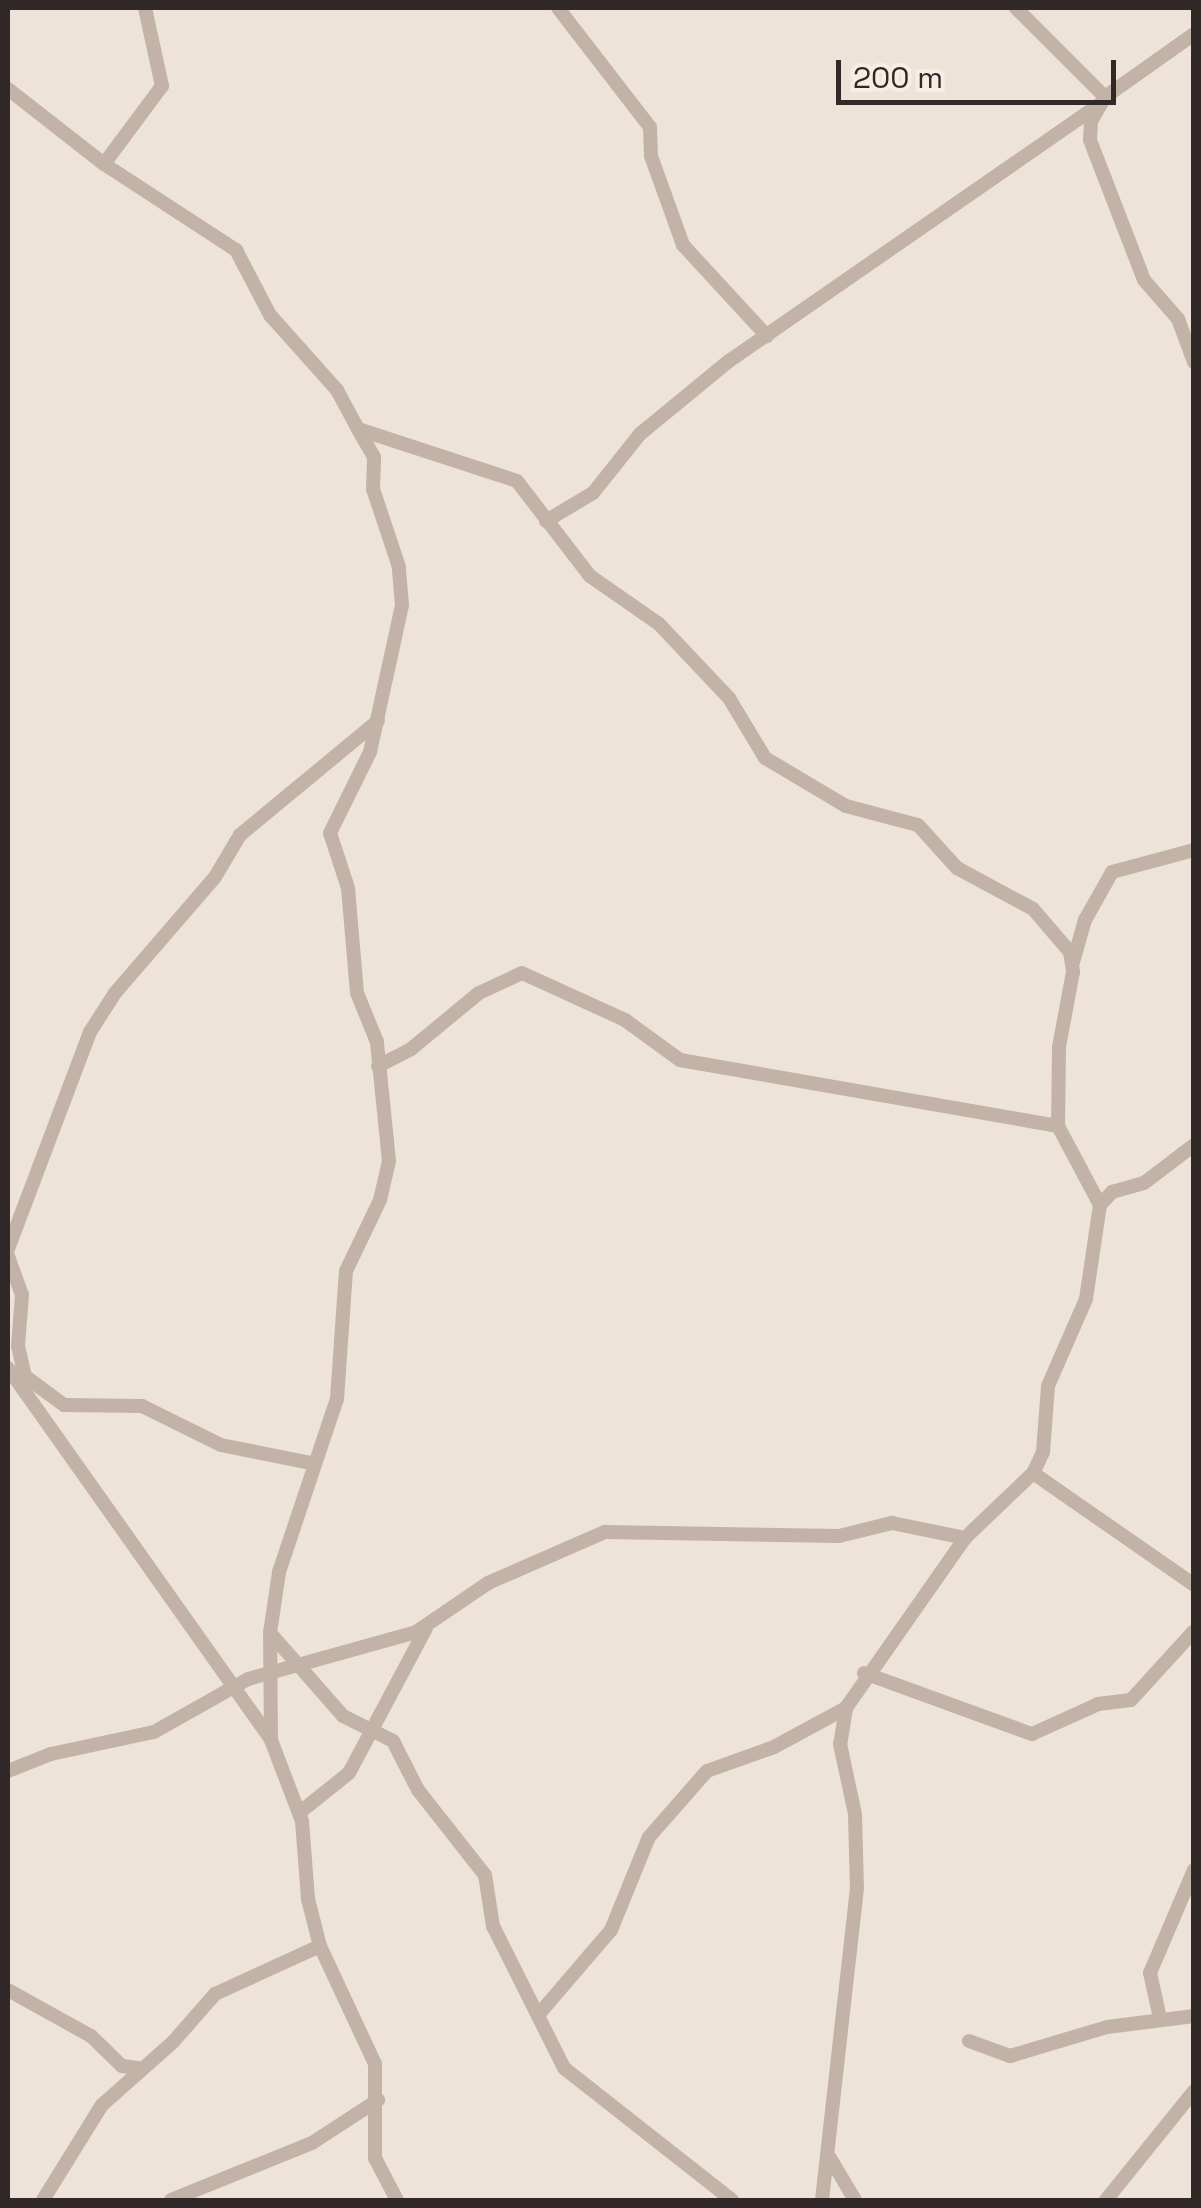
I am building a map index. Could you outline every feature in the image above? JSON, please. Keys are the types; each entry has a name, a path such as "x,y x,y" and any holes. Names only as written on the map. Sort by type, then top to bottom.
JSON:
{"street":[{"path":"104,164 162,86 145,8"},
{"path":"558,8 650,127 651,156 682,246 767,336"},
{"path":"1016,8 1103,100"},
{"path":"546,521 593,493 640,434 767,336 1194,34"},
{"path":"8,88 104,164 240,253 270,315 338,390 374,458 373,489 401,587 400,637 379,720 330,833 348,888 351,960 378,1066 387,1178 346,1271 339,1391 311,1462 279,1572 270,1633 271,1740"},
{"path":"1103,100 1090,140 1096,166 1144,280 1178,320 1194,362"},
{"path":"358,428 512,478 590,576 660,624 729,698 765,758 846,806 918,825 957,868 1033,909 1064,943 1073,963"},
{"path":"28,1394 18,1346 22,1295 8,1252 90,1032 115,992 215,877 240,835 379,720"},
{"path":"822,2200 829,2156 829,2108 857,1888 854,1814 840,1744 846,1708 864,1674 965,1538 1033,1473 1042,1452 1048,1386 1086,1299 1100,1205 1058,1126 1059,1047 1073,963 1085,920 1112,872 1194,850"},
{"path":"378,1066 411,1049 480,993 522,973 625,1020 680,1060 1058,1126"},
{"path":"1100,1205 1116,1190 1144,1183 1194,1145"},
{"path":"8,1368 237,1684 271,1740 299,1813 320,1946 368,2045 378,2100 375,2158 397,2200"},
{"path":"26,1377 64,1405 142,1406 222,1445 311,1462"},
{"path":"1033,1473 1194,1585"},
{"path":"8,1772 51,1754 154,1732 237,1684 272,1671 340,1658 428,1626 488,1583 605,1532 838,1536 892,1523 965,1538"},
{"path":"299,1813 349,1772 428,1626"},
{"path":"864,1674 1032,1734 1098,1704 1131,1700 1194,1630"},
{"path":"270,1633 295,1666 343,1716 393,1741 418,1790 485,1876 492,1926 564,2068 732,2200"},
{"path":"539,2014 610,1930 649,1837 707,1771 774,1747 846,1708"},
{"path":"1160,2018 1150,1974 1194,1870"},
{"path":"42,2200 55,2193 102,2105 138,2068 174,2042 228,1984 320,1946"},
{"path":"11,1987 91,2036 122,2066 138,2068"},
{"path":"968,2041 1010,2056 1160,2018 1194,2016"},
{"path":"1106,2200 1194,2091"},
{"path":"171,2200 312,2143 378,2100"},
{"path":"829,2156 855,2200"}]}
